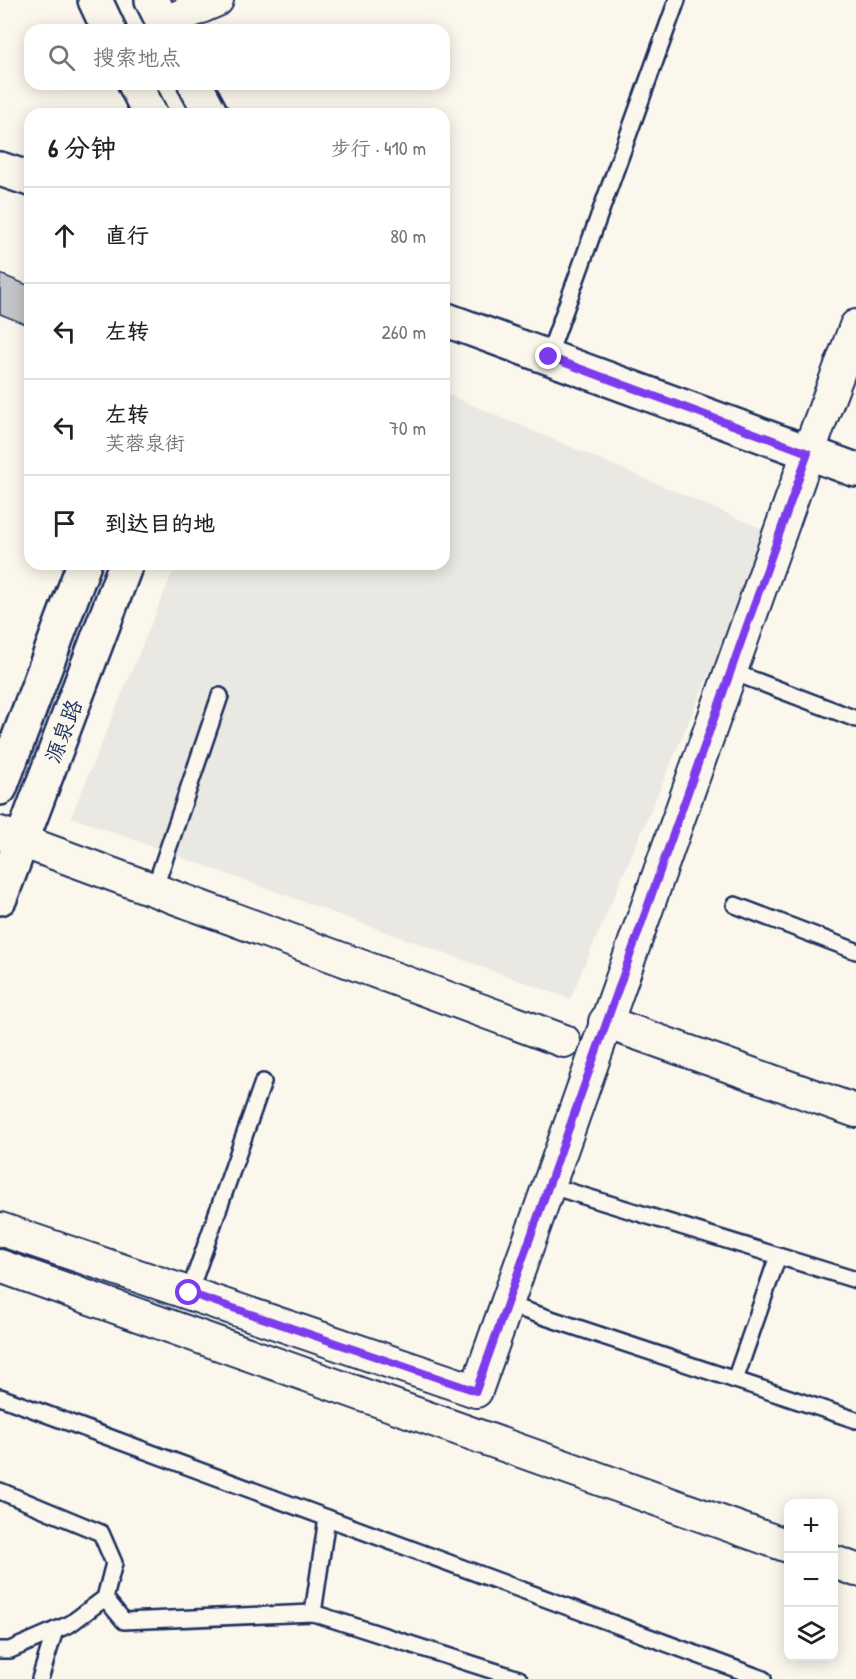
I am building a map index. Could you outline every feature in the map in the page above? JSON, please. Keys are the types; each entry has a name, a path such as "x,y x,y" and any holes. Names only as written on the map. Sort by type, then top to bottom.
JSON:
{"street":[{"path":"95,0 106,24"},
{"path":"161,18 217,0"},
{"path":"138,90 147,108"},
{"path":"198,90 208,108"},
{"path":"0,169 24,177"},
{"path":"450,321 856,470"},
{"path":"0,1229 476,1391 730,671 856,326"},
{"name":"源泉路","path":"0,788 82,570"},
{"name":"源泉路","path":"0,898 11,837 123,570"},
{"path":"11,837 564,1041"},
{"path":"605,1022 856,1111"},
{"path":"0,1266 784,1544"},
{"path":"838,1563 856,1570"}],"lane":[{"path":"549,357 677,0"},
{"path":"730,671 856,719"},
{"path":"154,890 220,696"},
{"path":"735,905 856,951"},
{"path":"189,1293 263,1082"},
{"path":"548,1185 856,1280"},
{"path":"735,1380 778,1256"},
{"path":"506,1304 856,1420"},
{"path":"0,1397 763,1679"},
{"path":"0,1491 101,1533 114,1563 105,1598 70,1624 10,1650 0,1650"},
{"path":"313,1613 327,1518"},
{"path":"105,1598 124,1621 313,1613 519,1679"},
{"path":"40,1679 55,1630"}],"shaded area":[{"path":"450,396 770,532 570,999 71,817 174,570 450,570"}],"building":[{"path":"0,274 24,284 24,324 0,314"}],"route":[{"path":"189,1293 476,1391 808,453 549,357"}]}
